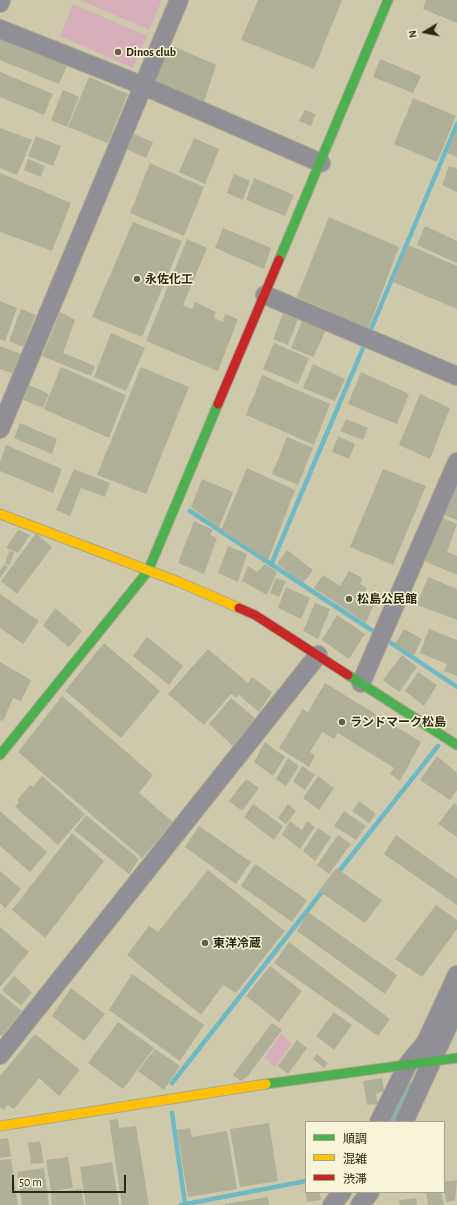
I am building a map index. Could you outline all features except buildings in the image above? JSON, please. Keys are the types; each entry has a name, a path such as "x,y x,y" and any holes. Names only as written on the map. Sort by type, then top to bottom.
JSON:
{"street":[{"path":"0,429 179,0"},
{"path":"0,755 148,571 266,295 388,0"},
{"path":"0,29 144,86 321,163"},
{"path":"266,295 457,376"},
{"path":"361,683 457,462"},
{"path":"0,514 148,571 255,615 457,745"},
{"path":"0,1055 318,656"},
{"path":"380,1121 408,1064 426,1042 457,974"},
{"path":"404,1121 457,1006"},
{"path":"0,1126 331,1074 457,1058"},
{"path":"332,1205 341,1193"},
{"path":"360,1205 369,1193"}],"shaded area":[{"name":"Dinos club","path":"80,0 162,0 149,30"},
{"name":"Dinos club","path":"73,4 147,36 133,68 60,36"},
{"path":"281,1034 292,1044 275,1067 264,1058"}],"water":[{"path":"407,1080 415,1084 397,1121 387,1121"}],"waterway":[{"path":"369,334 457,124"},
{"path":"271,565 366,341"},
{"path":"190,511 379,635"},
{"path":"385,639 457,687"},
{"path":"336,875 438,746"},
{"path":"172,1083 325,888"},
{"path":"172,1113 185,1204"},
{"path":"181,1205 305,1181"}],"traffic: fast":[{"path":"279,260 388,0"},
{"path":"0,755 148,571 218,404"},
{"path":"348,675 457,745"},
{"path":"266,1084 457,1058"}],"traffic: slow":[{"path":"0,514 179,582 239,608"},
{"path":"0,1126 266,1084"}],"traffic: jam":[{"path":"218,404 279,260"},
{"path":"239,608 255,615 348,675"}],"place":[{"name":"Dinos club","path":"118,52"},
{"name":"永佐化工","path":"137,279"},
{"name":"松島公民館","path":"349,599"},
{"name":"ランドマーク松島","path":"342,722"},
{"name":"東洋冷蔵","path":"205,943"}]}
